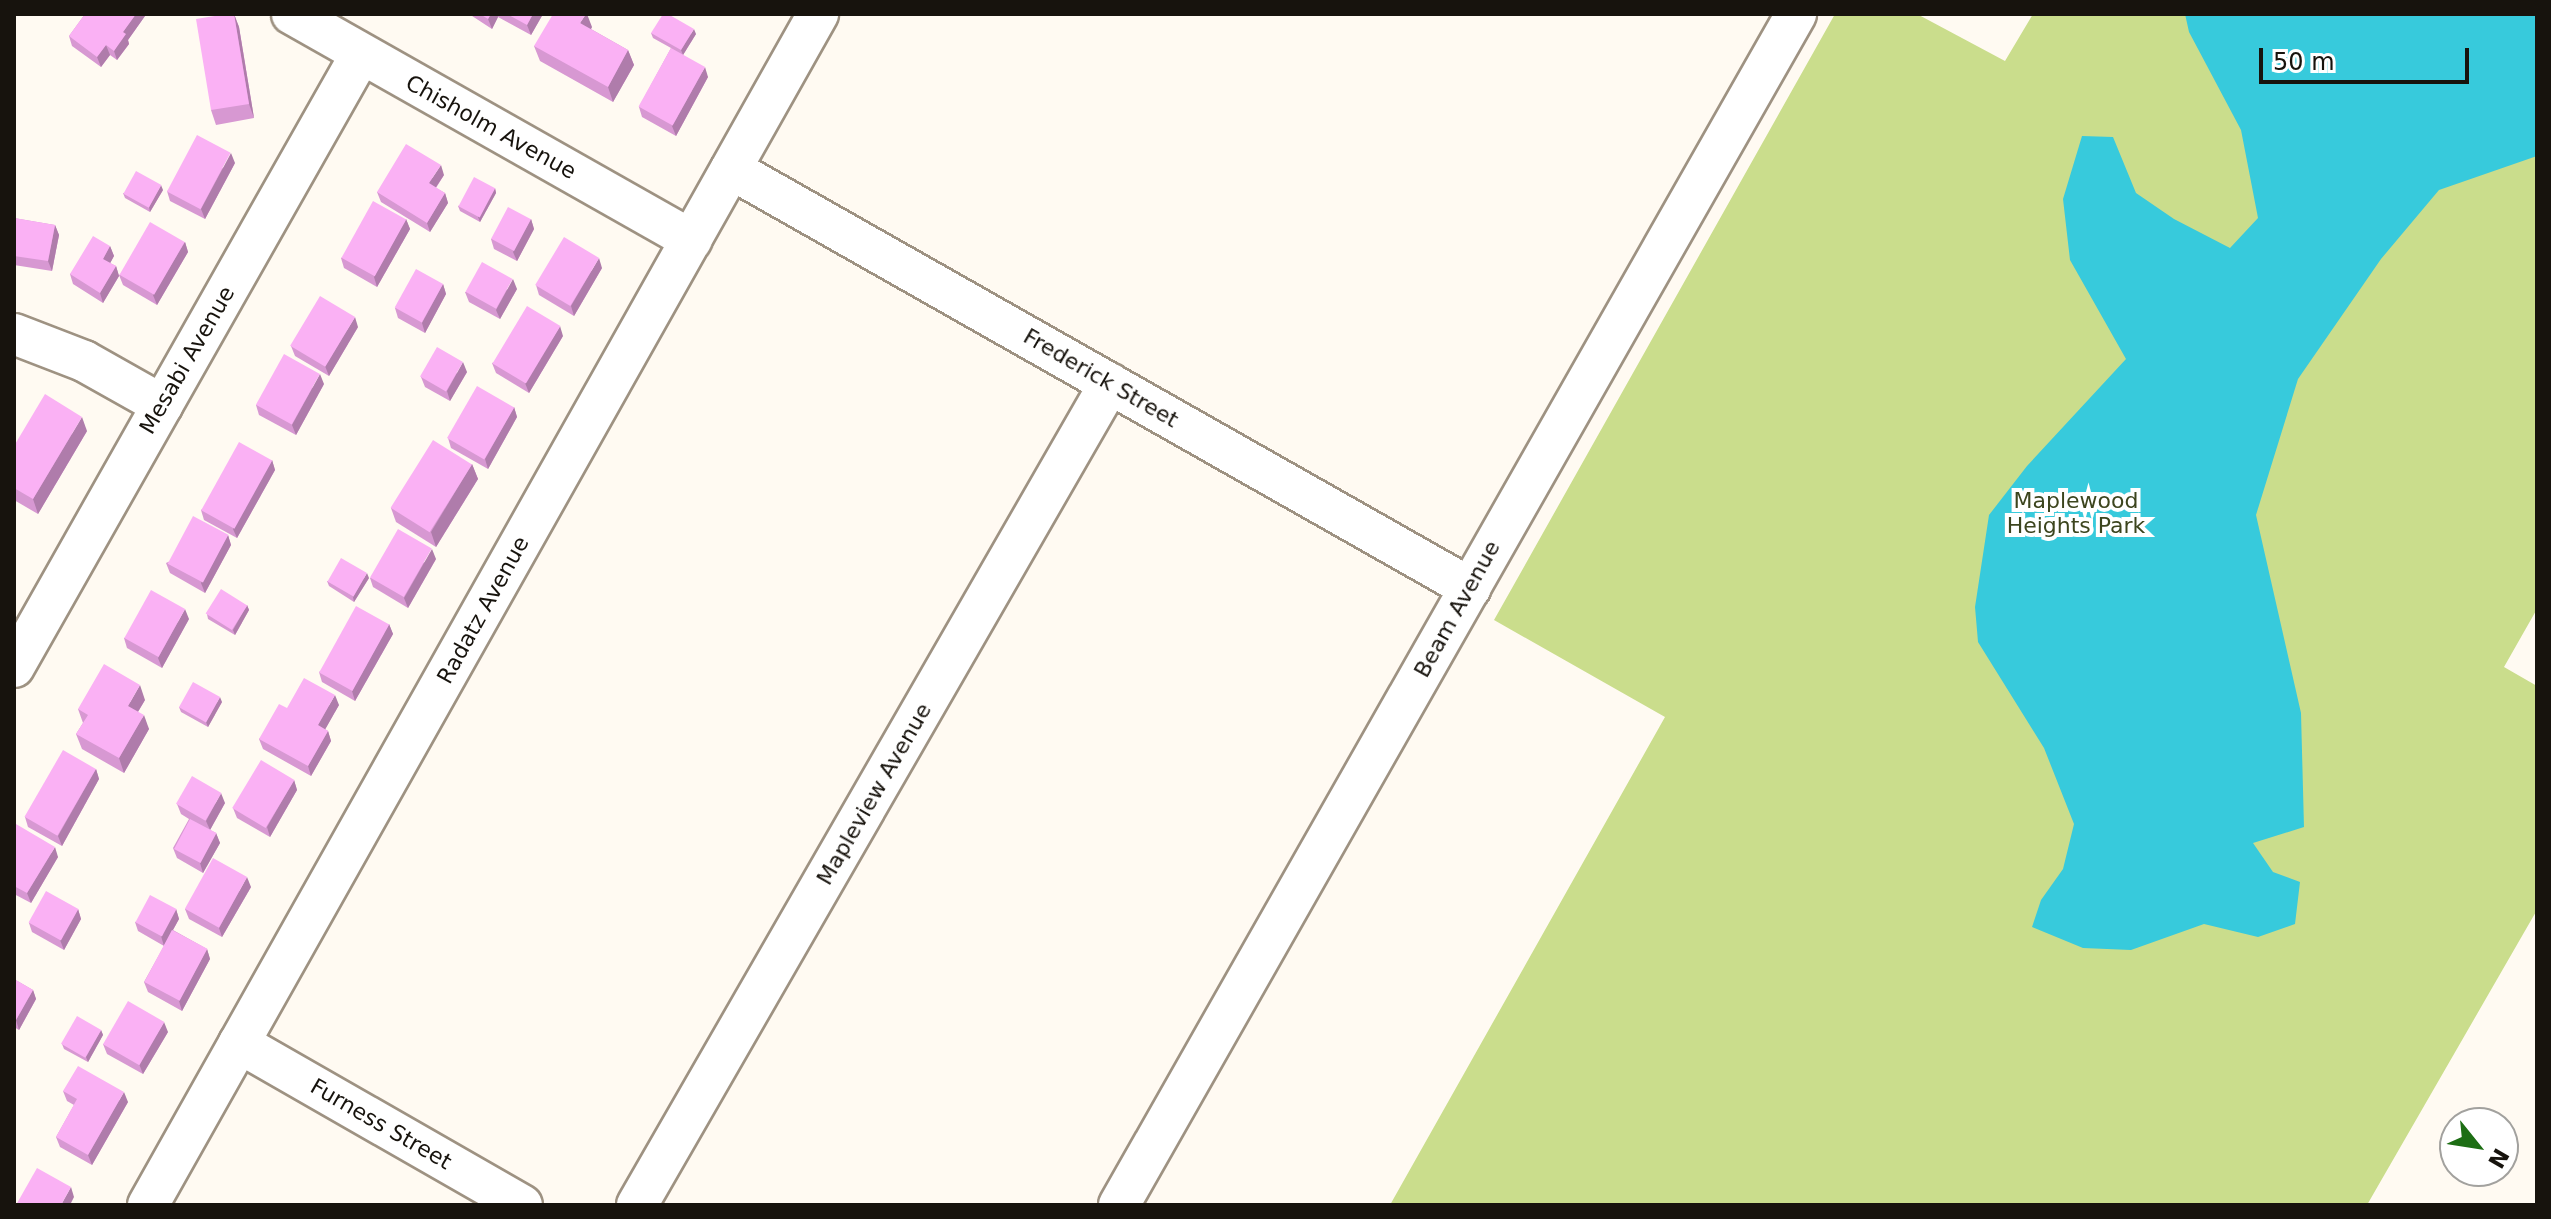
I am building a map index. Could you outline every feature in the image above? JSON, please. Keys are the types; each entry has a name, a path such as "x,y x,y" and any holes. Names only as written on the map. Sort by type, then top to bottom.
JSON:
{"street":[{"name":"Chisholm Avenue","path":"292,14 332,24 361,54 691,240"},
{"name":"Radatz Avenue","path":"148,1205 818,14"},
{"name":"Beam Avenue","path":"1119,1205 1796,14"},
{"name":"Mesabi Avenue","path":"14,667 361,54"},
{"name":"Frederick Street","path":"731,169 1470,588"},
{"path":"14,334 84,361 162,405"},
{"name":"Mapleview Avenue","path":"637,1205 1110,383"},
{"name":"Furness Street","path":"239,1043 522,1205"}],"green space":[{"name":"Maplewood Heights Park","path":"1835,14 1917,14 2005,61 2033,14 2537,14 2537,609 2504,667 2537,686 2537,910 2367,1205 1390,1205 1665,717 1494,620"}],"water":[{"path":"2185,14 2537,14 2537,156 2439,190 2381,259 2298,379 2256,515 2301,713 2304,827 2253,843 2273,872 2300,882 2295,924 2258,937 2204,924 2131,950 2083,948 2032,927 2041,900 2063,869 2074,824 2044,748 1978,642 1975,607 1989,515 2027,466 2126,359 2070,260 2063,199 2082,136 2113,137 2136,193 2174,219 2230,248 2258,218 2241,130 2189,32"}],"building":[{"path":"85,14 136,14 114,51 106,45 97,57 69,36"},
{"path":"234,14 249,104 211,110 196,19"},
{"path":"507,14 533,14 527,25"},
{"path":"553,14 586,14 580,23 628,50 608,87 534,46"},
{"path":"663,14 694,29 681,50 651,33"},
{"path":"671,48 705,67 673,126 639,107"},
{"path":"197,135 231,153 201,209 167,192"},
{"path":"406,144 441,165 429,183 445,193 427,223 377,192"},
{"path":"136,171 161,185 149,208 123,194"},
{"path":"474,177 495,188 480,217 459,206"},
{"path":"373,201 406,219 375,276 341,258"},
{"path":"508,207 531,219 514,251 491,239"},
{"path":"14,218 55,225 48,261 14,256"},
{"path":"150,222 185,242 154,295 120,275"},
{"path":"93,236 110,246 103,259 116,266 100,293 70,274"},
{"path":"564,237 599,258 570,306 535,285"},
{"path":"482,262 513,279 496,309 466,292"},
{"path":"416,269 443,284 422,323 395,307"},
{"path":"320,296 355,317 325,367 290,346"},
{"path":"527,306 560,326 526,384 492,363"},
{"path":"437,347 463,362 446,391 420,376"},
{"path":"284,354 320,374 292,425 256,405"},
{"path":"477,386 514,408 484,459 447,438"},
{"path":"45,394 82,417 33,499 14,488 14,446"},
{"path":"433,440 472,464 430,532 391,508"},
{"path":"239,442 272,460 234,529 201,510"},
{"path":"193,516 228,535 203,582 168,564"},
{"path":"398,529 432,548 404,597 370,577"},
{"path":"341,558 367,573 353,596 328,581"},
{"path":"221,589 247,605 232,630 206,614"},
{"path":"151,590 185,609 158,657 124,638"},
{"path":"356,606 389,624 352,691 319,672"},
{"path":"104,664 140,685 128,706 144,715 119,758 76,734 88,715 78,709"},
{"path":"304,678 335,695 318,725 328,731 308,766 259,739 279,704 287,708"},
{"path":"193,682 220,697 206,722 179,707"},
{"path":"63,750 96,769 57,836 24,817"},
{"path":"261,760 294,780 266,828 232,808"},
{"path":"192,776 221,793 205,821 176,804"},
{"path":"190,819 216,833 201,863 174,849"},
{"path":"16,824 55,847 27,893 14,886"},
{"path":"213,858 247,877 219,928 185,909"},
{"path":"46,891 78,909 61,940 29,922"},
{"path":"150,895 176,909 162,936 135,922"},
{"path":"172,930 207,949 180,1001 144,982"},
{"path":"14,979 33,990 16,1020 14,1020"},
{"path":"128,1001 164,1022 139,1065 103,1044"},
{"path":"77,1016 101,1030 85,1058 61,1044"},
{"path":"78,1066 124,1092 88,1155 56,1137 77,1099 63,1091"},
{"path":"37,1168 71,1187 61,1205 16,1205"}]}
